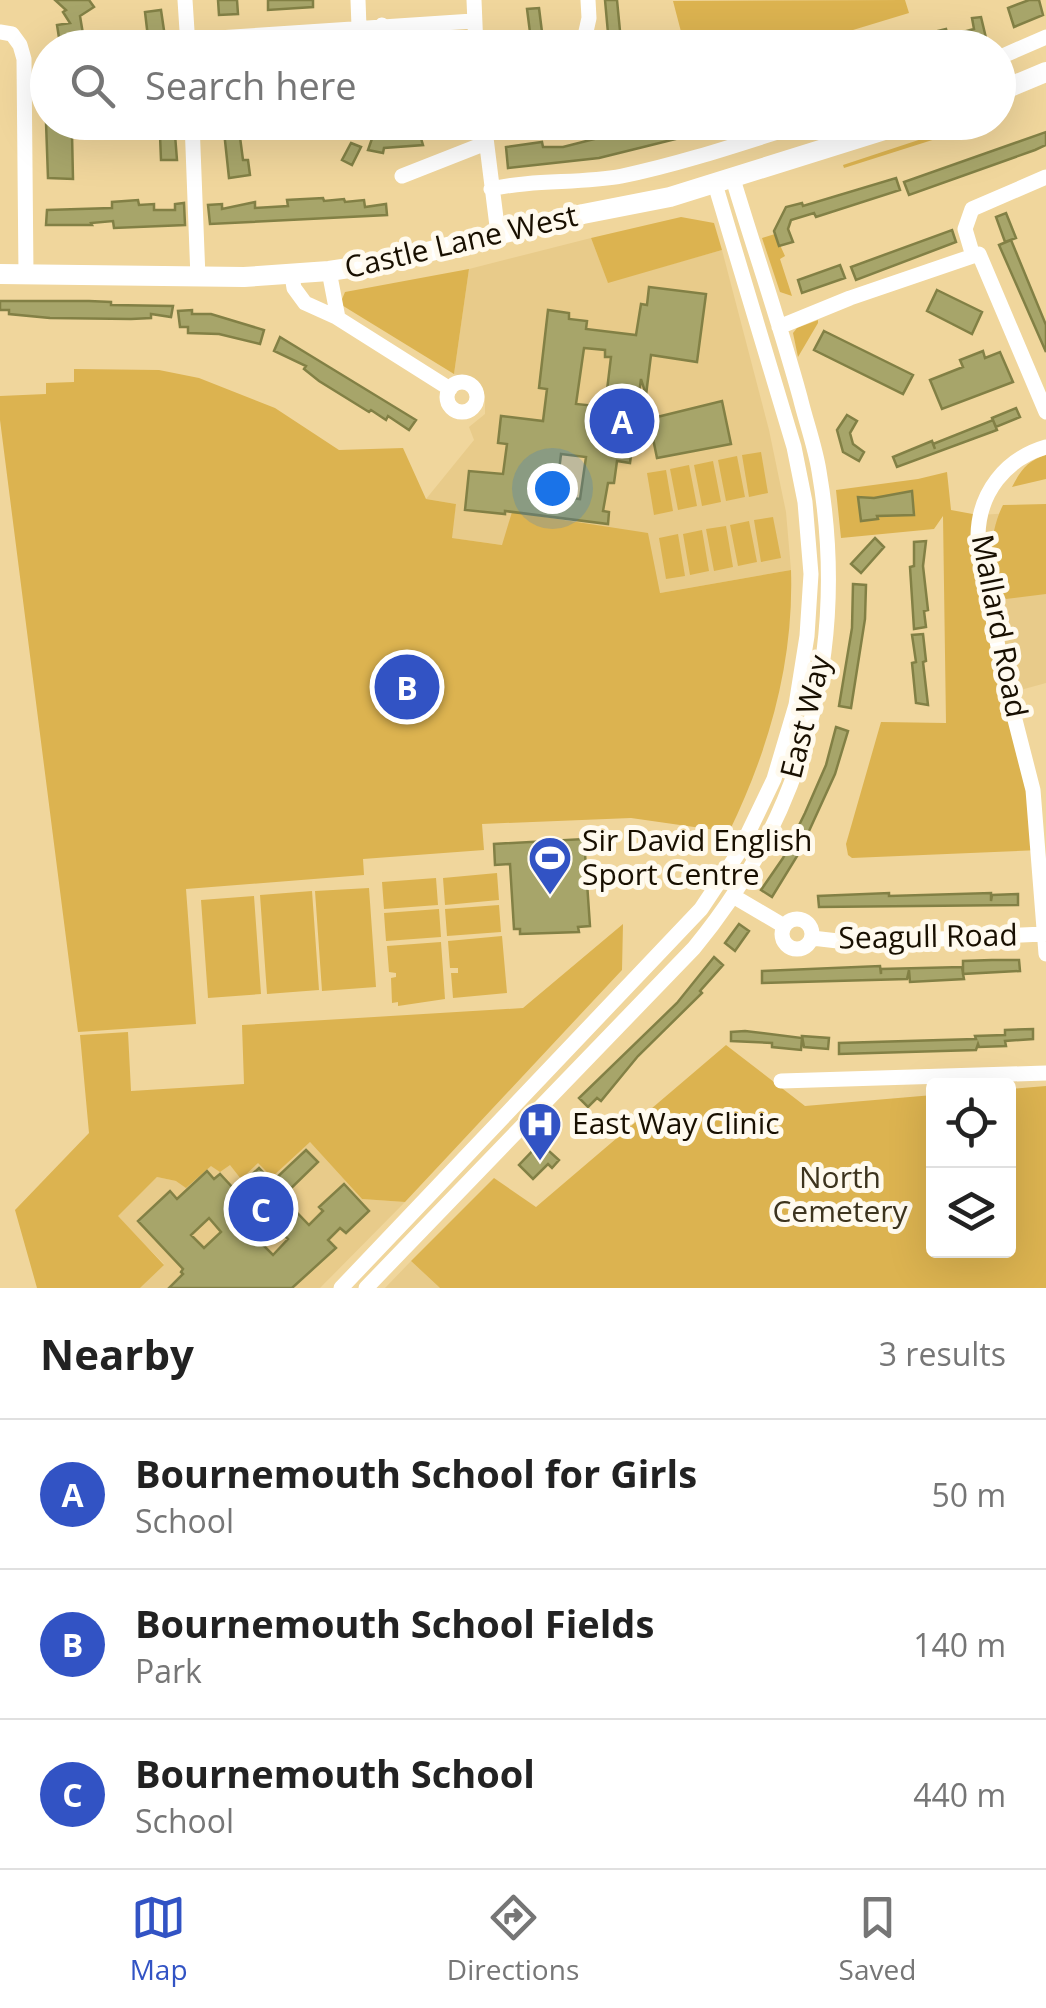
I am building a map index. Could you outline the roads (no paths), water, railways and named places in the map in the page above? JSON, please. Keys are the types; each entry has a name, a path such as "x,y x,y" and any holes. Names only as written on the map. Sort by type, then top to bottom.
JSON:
{"main road":[{"path":"1016,84 1046,72"},
{"name":"Castle Lane West","path":"0,274 198,278 292,276 329,271 724,182 854,140"}],"street":[{"path":"185,0 187,30"},
{"path":"358,0 360,26"},
{"path":"474,0 474,30"},
{"path":"586,30 588,0"},
{"path":"322,30 473,21"},
{"path":"382,25 382,30"},
{"path":"0,32 12,34 24,59 26,276"},
{"path":"1016,50 1046,37"},
{"path":"193,140 198,278"},
{"path":"486,140 498,234"},
{"name":"Castle Lane West","path":"491,189 520,182 624,175 746,140"},
{"path":"402,176 486,143"},
{"path":"973,256 966,229 972,209 1046,178"},
{"name":"East Way","path":"366,1288 694,948 733,896 772,832 806,742 823,661 829,594 820,472 779,327 724,182"},
{"name":"East Way","path":"341,1288 702,909 739,852 774,779 796,704 807,636 810,542 794,448 724,182"},
{"path":"779,327 979,254 1046,412"},
{"path":"329,271 338,318"},
{"path":"292,276 294,288 305,304 338,318 450,389"},
{"name":"Mallard Road","path":"1046,447 1034,450 1004,471 987,492 978,515 999,654 1034,790 1046,954"},
{"name":"Seagull Road","path":"733,896 784,926 798,918 809,925 812,938 854,943 1044,934"},
{"path":"781,1081 1046,1073"}],"place":[{"name":"Bournemouth School for Girls","path":"622,421"},
{"name":"Bournemouth School Fields","path":"407,687"},
{"name":"Sir David English Sport Centre","path":"550,896"},
{"name":"East Way Clinic","path":"540,1162"},
{"name":"Bournemouth School","path":"261,1209"}],"park label":[{"name":"North Cemetery","path":"840,1195"}]}
